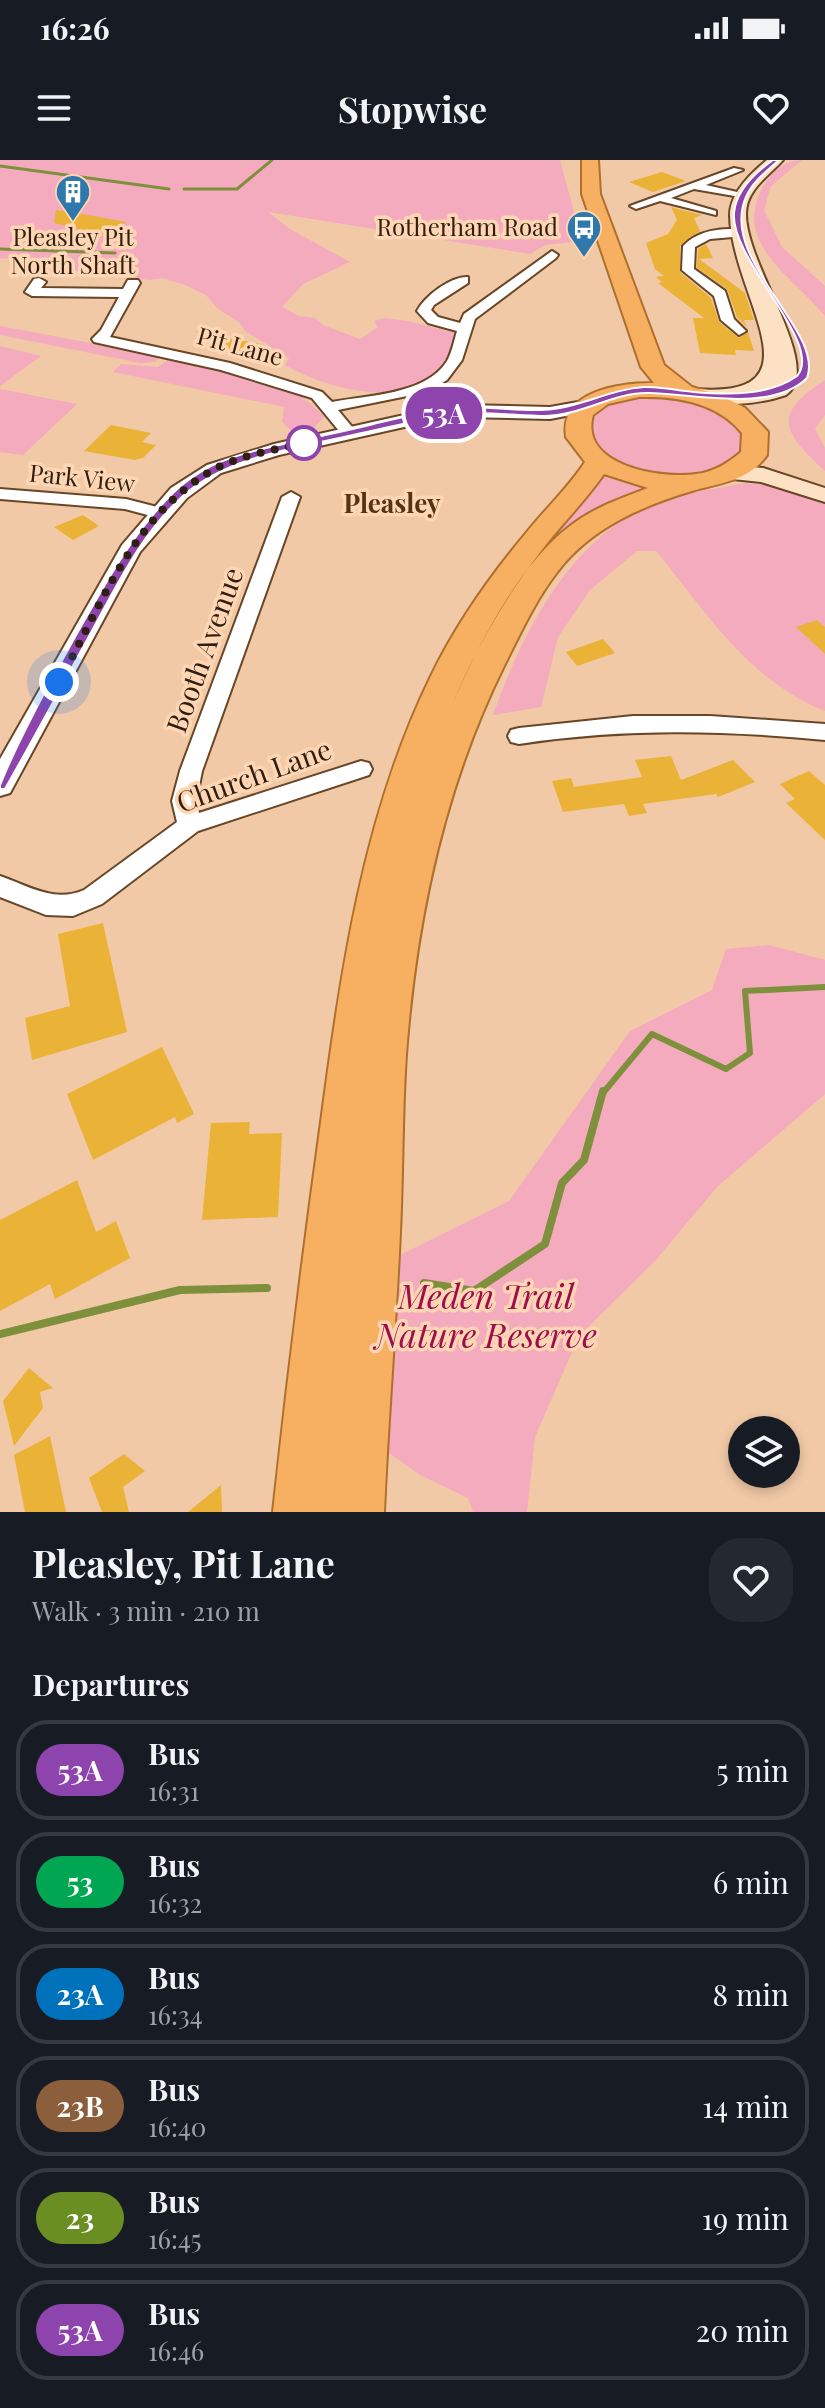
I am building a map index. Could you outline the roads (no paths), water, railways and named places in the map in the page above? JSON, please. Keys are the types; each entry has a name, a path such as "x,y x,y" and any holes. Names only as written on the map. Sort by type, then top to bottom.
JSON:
{"highway":[{"path":"574,160 574,190 623,342"},
{"path":"354,1512 367,1360 386,1029 408,882 442,773 470,698 519,608 567,543 597,520 692,482 731,473 744,466 754,455 753,432 732,410 689,394 664,379 653,367 591,194 590,160"},
{"path":"615,373 578,420 577,434 590,452 645,479 692,482"},
{"path":"594,403 633,391 689,394"},
{"path":"303,1512 333,1213 357,1024 381,876 412,765 448,677 522,557 589,478 590,452"}],"main road":[{"path":"776,160 758,174 742,196 738,213 740,233 751,255 805,329 812,347 813,361 803,377 761,401 753,432 786,468 823,494"},
{"path":"689,394 769,394"},
{"path":"731,473 763,475 823,494"}],"street":[{"path":"636,206 738,170"},
{"path":"695,186 742,196"},
{"path":"660,198 712,213"},
{"path":"739,331 728,320 720,294 690,274 688,250 691,243 700,237 740,233"},
{"path":"327,408 422,389 442,377 455,360 469,317 552,255"},
{"path":"463,280 428,303 424,311 433,320 465,329"},
{"name":"Pit Lane","path":"39,282 32,292 131,286 107,332 99,339 225,366 317,395 350,434"},
{"path":"0,784 83,639 117,571 159,513 179,493 214,469 274,450 462,411 550,413 594,403"},
{"path":"516,414 590,452"},
{"name":"Park View","path":"0,494 126,504 159,513"},
{"name":"Booth Avenue","path":"190,825 184,801 191,771 291,497"},
{"path":"519,736 645,723 778,727 825,732"},
{"name":"Church Lane","path":"0,886 46,905 73,906 93,897 190,825 361,769"}],"waterway":[{"path":"184,189 237,189 272,160"},
{"path":"0,166 169,189"},
{"path":"0,249 115,253"},
{"path":"603,1093 652,1034 726,1069 750,1053 745,991 825,987"},
{"path":"424,1283 474,1291 545,1244 562,1183 584,1160 603,1091"},
{"path":"0,1334 180,1290 267,1288"}],"place":[{"name":"Pleasley Pit North Shaft","path":"73,223"},
{"name":"Rotherham Road","path":"584,259"}],"district":[{"name":"Pleasley","path":"392,504"}],"park label":[{"name":"Meden Trail Nature Reserve","path":"486,1316"}]}
